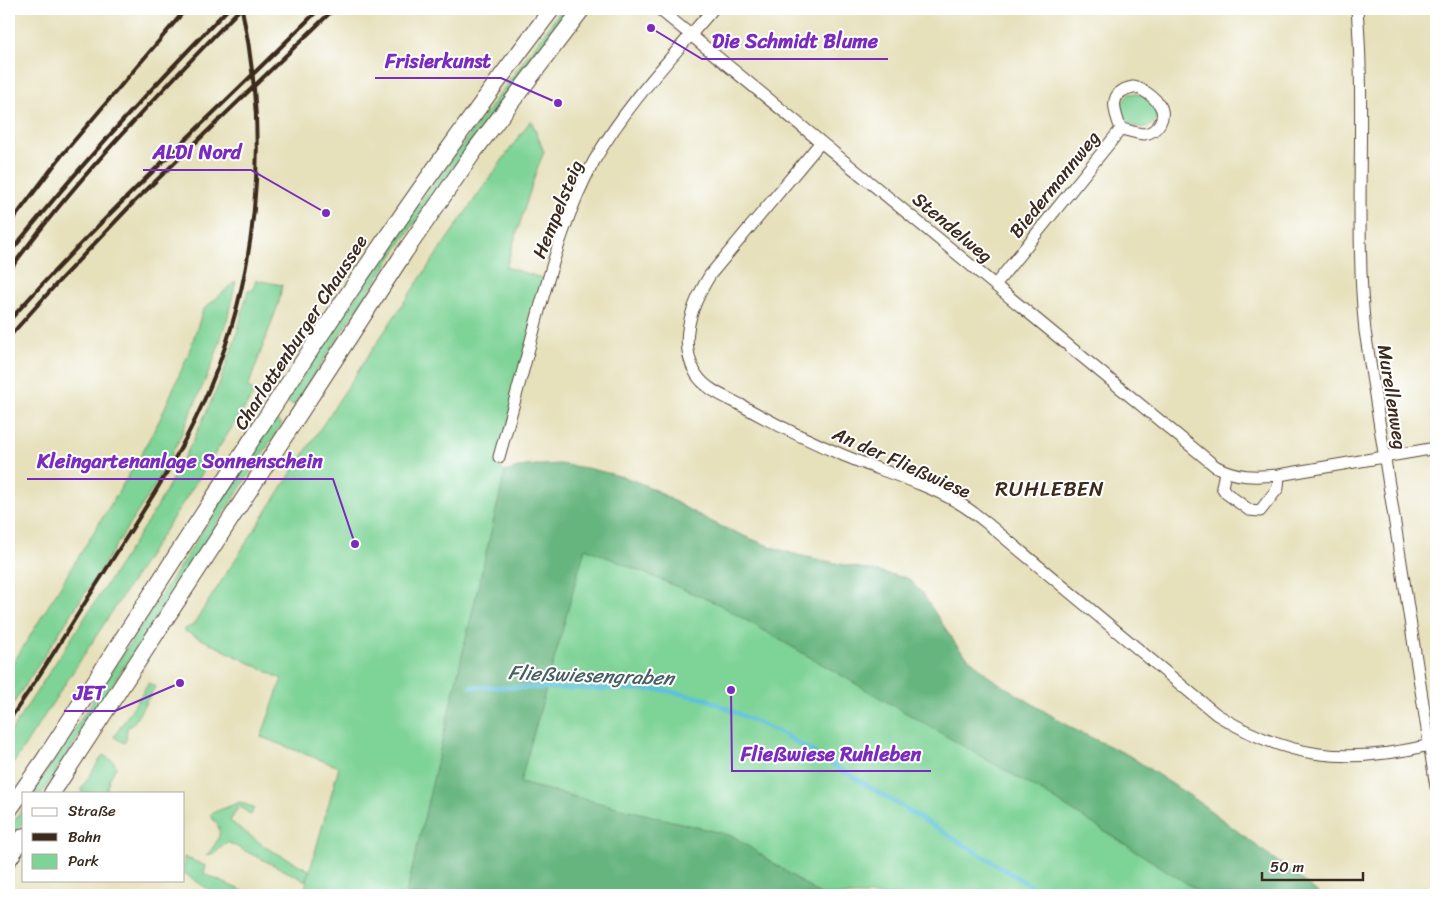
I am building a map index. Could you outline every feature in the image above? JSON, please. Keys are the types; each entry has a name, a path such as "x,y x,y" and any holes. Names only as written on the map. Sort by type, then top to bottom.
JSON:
{"main road":[{"name":"Charlottenburger Chaussee","path":"9,810 44,760 415,194 552,9"},
{"path":"53,792 404,253 475,150 582,9"},
{"path":"9,859 22,839"}],"street":[{"name":"Stendelweg","path":"660,9 1215,466 1225,472 1255,478 1436,448"},
{"name":"Hempelsteig","path":"499,457 548,280 572,209 594,161 639,96 713,9"},
{"name":"Murellenweg","path":"1357,9 1361,79 1360,255 1365,331 1436,787"},
{"name":"Biedermannweg","path":"1127,88 1139,88 1159,103 1162,119 1151,132 1140,134 1121,129 1114,108 1117,96 1121,91 1127,88"},
{"name":"Biedermannweg","path":"995,285 1121,129"},
{"name":"An der Fließwiese","path":"821,142 710,274 696,299 690,316 688,343 693,368 704,384 757,414 814,442 936,491 957,502 988,524 1216,714 1239,728 1264,740 1312,753 1335,755 1380,754 1430,745"},
{"path":"1225,472 1222,487 1226,492 1249,510 1260,511 1278,488 1278,475"}],"green space":[{"path":"562,9 570,9 462,154 294,405 290,404 287,400 415,209"},
{"path":"1129,94 1141,95 1151,101 1157,111 1157,119 1152,125 1135,127 1128,123 1123,115 1122,103"},
{"path":"531,120 544,152 506,267 548,280 499,457 495,463 505,472 536,465 624,477 654,489 722,527 771,547 797,555 907,578 912,582 959,649 992,679 1073,729 1128,755 1199,802 1321,895 303,895 339,767 261,737 282,679 183,630 193,625 443,244"},
{"path":"256,280 282,285 279,302 248,387 255,392 9,770 9,734 157,507 193,441 220,382 236,337 248,290 253,290"},
{"path":"236,281 227,320 213,362 178,442 154,487 9,710 9,670 138,460 160,419 188,355 203,310"},
{"path":"276,420 281,425 43,792 34,792"},
{"path":"559,464 587,468 624,477 645,485 722,527 771,547 797,555 907,578 922,593 959,649 992,679 1073,729 1128,755 1199,802 1321,895 1205,895 1046,794 718,604 585,548 520,783 733,836 821,895 406,895 505,472 525,466"},
{"path":"149,683 155,687 133,724 127,728 124,743 114,737"},
{"path":"103,755 113,761 116,767 109,780 106,792 82,792 81,789"},
{"path":"240,802 254,808 251,815 239,806 230,821 267,848 309,870 306,881 227,842 216,852 206,856 219,836 218,827 210,816 212,813"},
{"path":"22,809 22,823 9,843 9,830"},
{"path":"185,857 206,866 204,874 252,895 217,895 185,874"}],"waterway":[{"name":"Fließwiesengraben","path":"471,687 663,690 706,699 783,734 1046,895"}],"railway":[{"path":"9,225 62,155 186,9"},
{"path":"9,254 115,129 228,9"},
{"path":"9,271 35,236 91,169 240,9"},
{"path":"9,720 45,667 168,471 202,405 221,358 236,310 247,260 254,210 257,160 256,110 251,59 242,9"},
{"path":"9,321 84,240 319,9"},
{"path":"9,337 133,203 334,9"}],"place":[{"name":"Die Schmidt Blume","path":"651,28"},
{"name":"Frisierkunst","path":"558,103"},
{"name":"ALDI Nord","path":"326,213"},
{"name":"Kleingartenanlage Sonnenschein","path":"355,544"},
{"name":"JET","path":"180,683"},
{"name":"Fließwiese Ruhleben","path":"731,690"}],"district":[{"name":"RUHLEBEN","path":"1050,489"}]}
